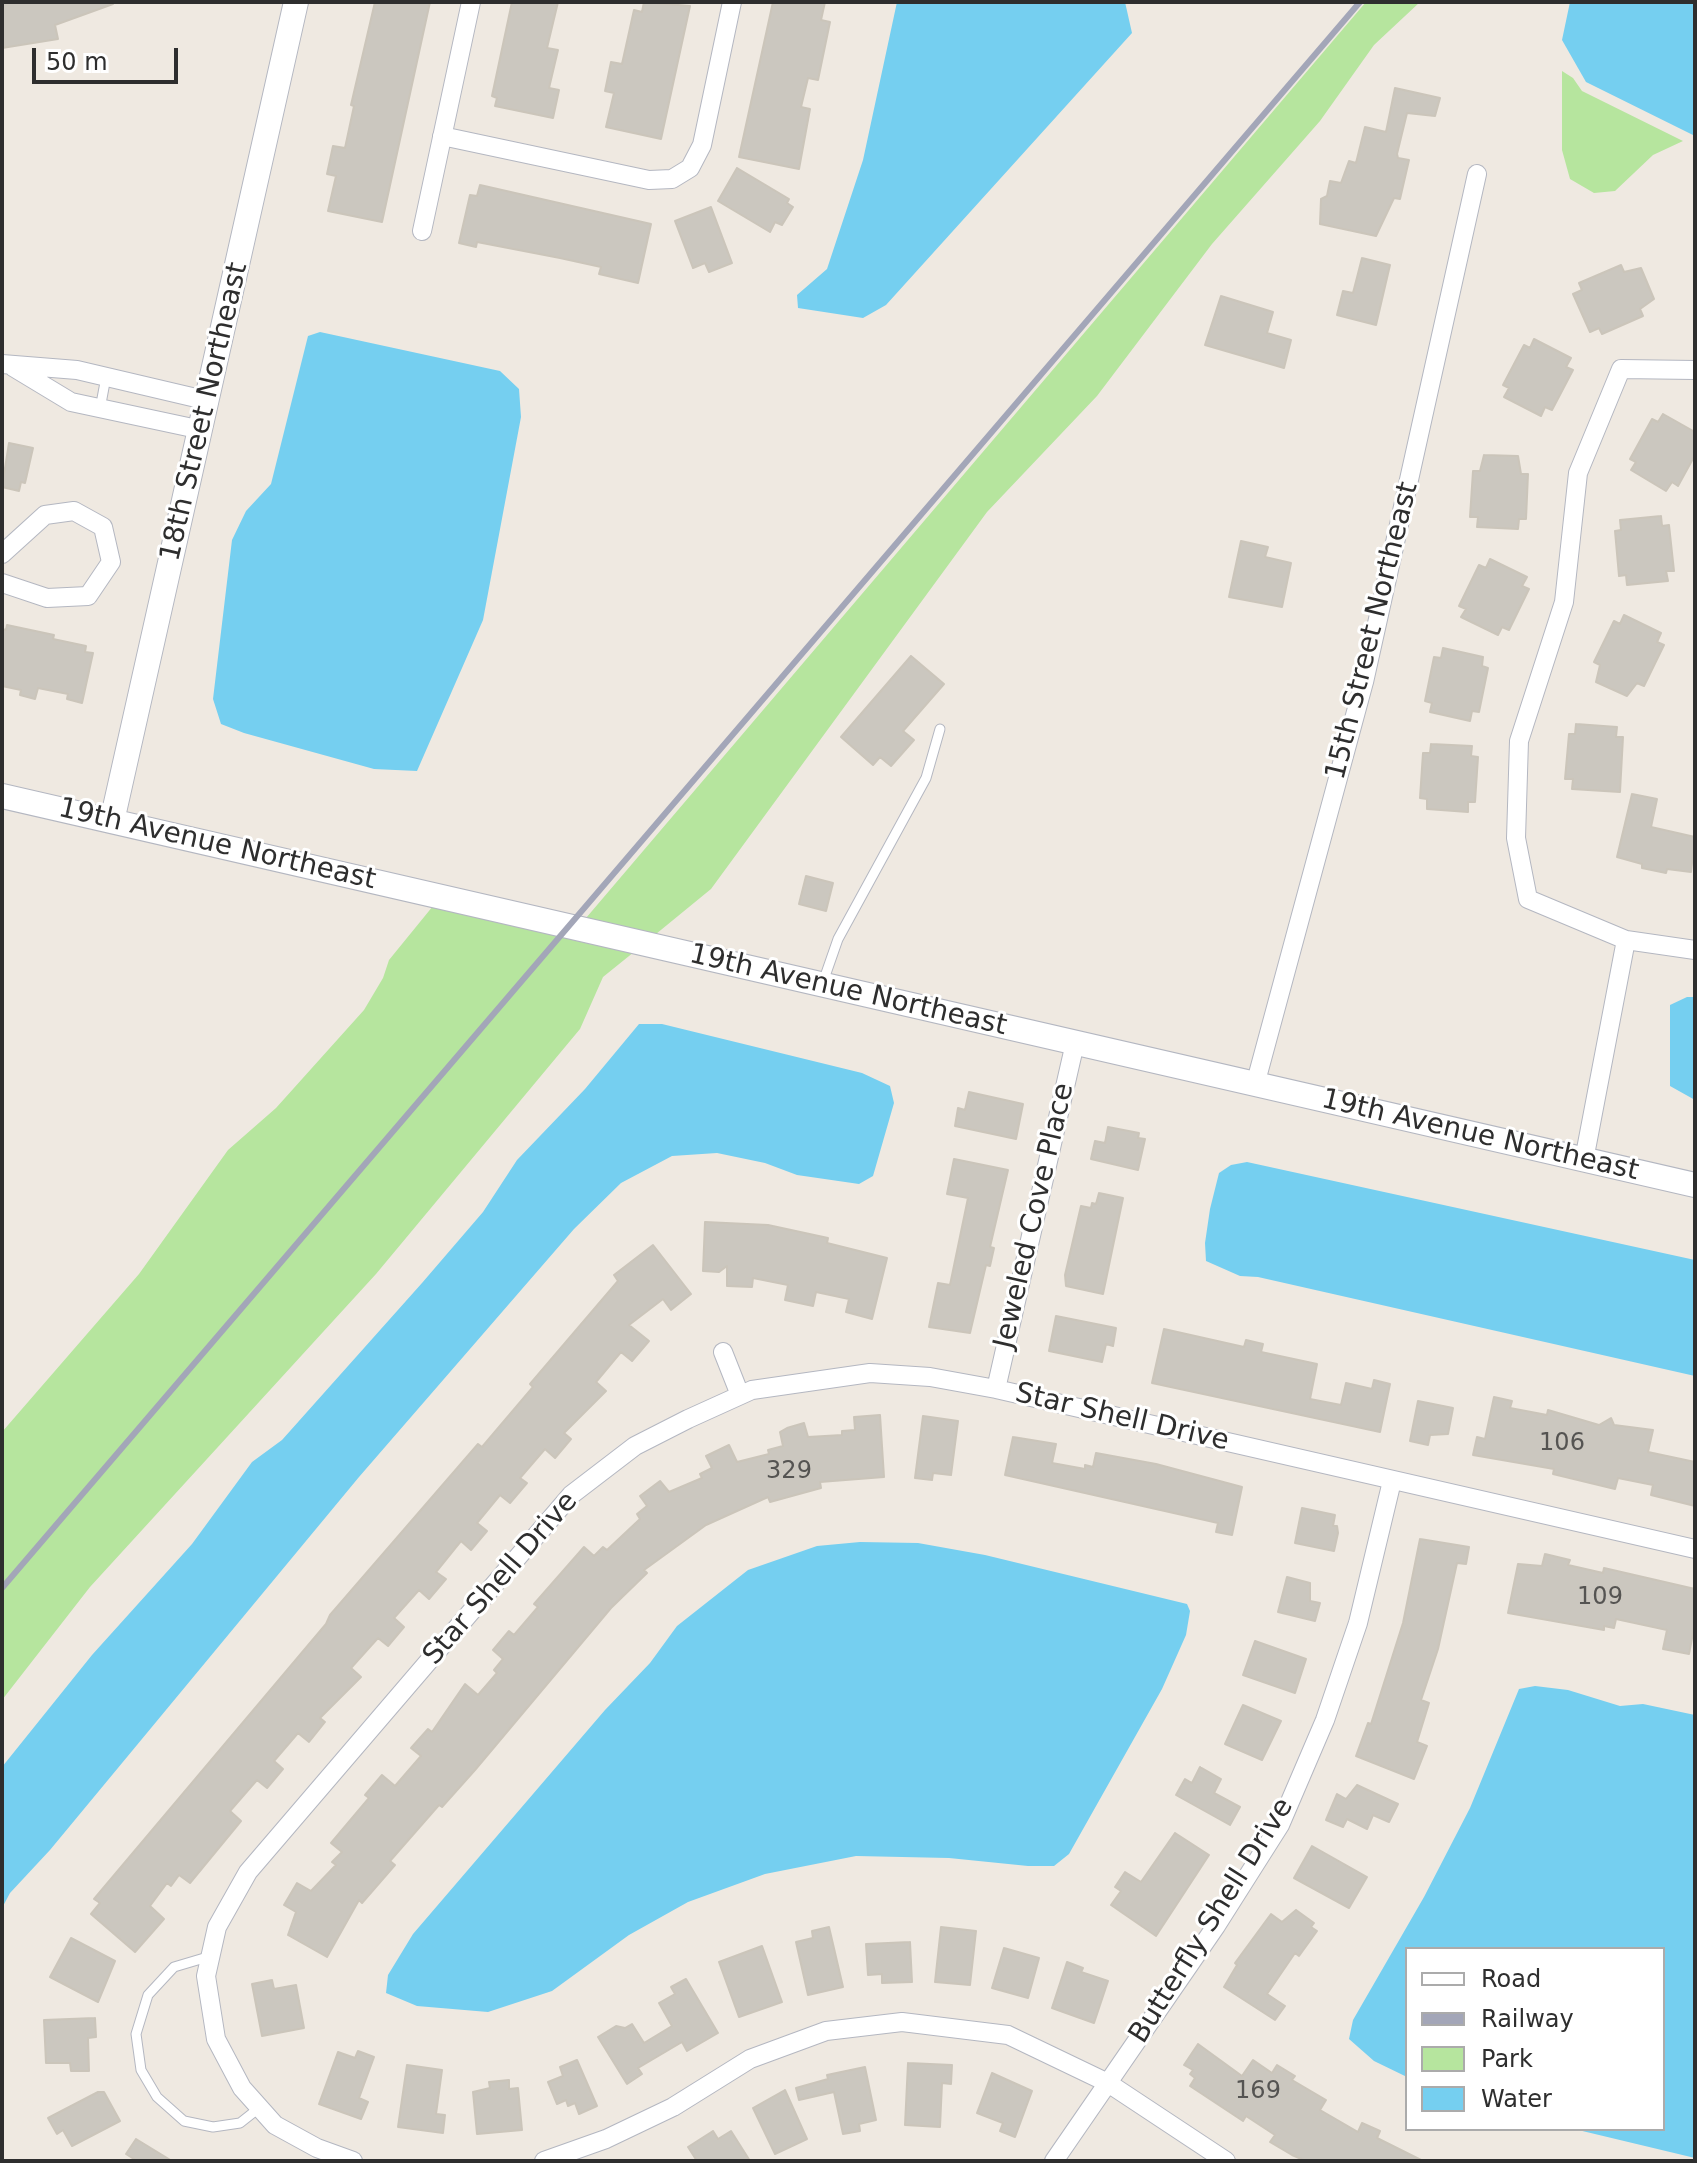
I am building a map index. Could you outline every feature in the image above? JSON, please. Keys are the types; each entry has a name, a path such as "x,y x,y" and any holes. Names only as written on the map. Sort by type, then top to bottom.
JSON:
{"street":[{"name":"18th Street Northeast","path":"112,821 209,401 296,2"},
{"path":"422,231 471,2"},
{"path":"442,136 649,180 672,179 690,168 702,145 732,2"},
{"name":"15th Street Northeast","path":"1255,1085 1364,682 1477,174"},
{"path":"6,365 77,370 209,401"},
{"path":"6,365 71,402 202,430"},
{"path":"1695,370 1621,369 1578,473 1564,602 1519,741 1516,838 1528,899 1626,940 1695,950"},
{"path":"2,554 45,515 74,511 103,527 111,562 88,596 47,598 2,583"},
{"name":"19th Avenue Northeast","path":"2,796 1695,1185"},
{"path":"1584,1160 1626,940"},
{"name":"Jeweled Cove Place","path":"996,1389 1075,1043"},
{"path":"723,1352 740,1395"},
{"name":"Star Shell Drive","path":"353,2161 317,2148 275,2125 242,2088 216,2039 206,1976 217,1927 248,1872 571,1495 635,1446 740,1395 752,1390 870,1373 930,1377 996,1389 1695,1549"},
{"name":"Butterfly Shell Drive","path":"1054,2161 1280,1825 1325,1720 1358,1623 1392,1481"},
{"path":"544,2161 606,2139 673,2107 750,2059 826,2031 902,2022 1008,2035 1108,2083 1226,2161"}],"lane":[{"path":"100,409 106,377"},
{"path":"823,985 838,939 877,862 926,778 940,729"},
{"path":"211,1956 174,1967 148,1995 136,2034 141,2070 157,2097 184,2121 213,2127 240,2123 259,2108"}],"green space":[{"path":"1366,2 1420,2 1374,45 1320,121 1212,244 1097,396 987,512 711,889 656,934 586,918"},
{"path":"1562,71 1573,78 1582,91 1683,141 1653,155 1615,191 1594,193 1570,179 1562,150"},
{"path":"433,906 634,952 603,977 580,1029 376,1274 90,1587 2,1700 2,1432 139,1274 228,1150 276,1108 364,1010 383,978 389,960"}],"water":[{"path":"897,2 1125,2 1132,33 886,305 863,318 798,308 797,295 827,269 863,160"},
{"path":"1570,2 1695,2 1695,136 1586,82 1562,40"},
{"path":"320,332 500,371 519,389 521,417 483,620 417,771 374,769 244,733 221,724 213,699 232,540 246,511 271,484 308,336"},
{"path":"1687,997 1695,997 1695,1100 1670,1086 1670,1005"},
{"path":"639,1024 662,1024 862,1073 890,1086 894,1103 873,1176 859,1184 797,1175 765,1163 717,1153 672,1156 621,1183 574,1229 359,1477 50,1850 10,1893 2,1908 2,1767 92,1655 192,1544 252,1462 282,1440 422,1283 483,1212 517,1160 585,1089"},
{"path":"1247,1162 1695,1260 1695,1376 1258,1277 1240,1276 1206,1261 1210,1209 1219,1173 1231,1165"},
{"path":"860,1542 918,1543 985,1555 1187,1604 1190,1611 1186,1635 1162,1689 1069,1854 1054,1866 949,1858 856,1856 765,1874 688,1902 629,1935 552,1991 488,2012 417,2006 386,1993 388,1975 413,1934 605,1710 650,1663 677,1626 748,1570 817,1546"},
{"path":"1535,1686 1568,1690 1620,1706 1643,1704 1695,1715 1695,2158 1582,2131 1665,2131 1665,1947 1405,1947 1405,2076 1374,2061 1349,2039 1353,2020 1424,1897 1470,1808 1519,1689"}],"building":[{"path":"2,2 113,4 55,25 58,39 2,48"},
{"path":"375,2 430,2 382,222 328,211 336,176 327,174 333,146 345,148 354,106 351,105"},
{"path":"512,2 558,2 547,48 558,50 549,88 559,90 553,118 495,106 497,98 492,96"},
{"path":"644,2 690,6 661,139 606,127 614,93 605,91 611,62 622,64 634,10 642,12"},
{"path":"773,2 825,2 821,20 830,22 818,80 808,78 801,107 810,109 799,169 739,157"},
{"path":"1395,88 1440,98 1435,116 1407,113 1397,154 1398,158 1409,160 1400,199 1394,198 1376,236 1320,224 1321,199 1327,196 1330,181 1341,183 1349,161 1356,163 1365,127 1386,132"},
{"path":"737,168 789,199 787,203 793,207 782,225 775,222 770,232 718,201"},
{"path":"480,185 651,224 638,283 599,274 601,267 477,242 476,247 459,243 470,195 477,196"},
{"path":"711,207 732,263 709,272 705,263 693,268 675,221"},
{"path":"1362,258 1390,265 1376,325 1337,315 1343,291 1353,293"},
{"path":"1621,265 1624,272 1641,268 1654,299 1640,309 1643,316 1602,334 1599,328 1590,332 1573,294 1582,290 1579,283"},
{"path":"1221,296 1273,312 1267,333 1291,340 1284,368 1205,345"},
{"path":"1534,339 1571,358 1566,367 1573,370 1552,410 1545,407 1541,416 1504,397 1509,388 1503,385 1524,345 1530,348"},
{"path":"1663,414 1695,432 1695,455 1678,486 1672,482 1666,491 1631,470 1636,462 1630,459 1652,419 1658,422"},
{"path":"9,443 33,448 25,483 21,482 19,491 2,487"},
{"path":"1484,455 1518,456 1521,474 1528,474 1526,519 1519,519 1518,529 1477,527 1478,517 1470,517 1473,471 1480,471"},
{"path":"1661,516 1662,526 1669,525 1674,571 1666,571 1668,581 1627,585 1626,575 1619,576 1615,531 1621,530 1620,520"},
{"path":"1241,541 1268,547 1265,557 1291,563 1282,607 1229,597"},
{"path":"1490,559 1527,577 1522,586 1529,589 1509,630 1502,627 1498,635 1461,617 1466,609 1459,606 1479,565 1486,568"},
{"path":"1624,615 1661,633 1657,642 1664,645 1644,686 1637,683 1627,696 1596,682 1600,665 1594,662 1614,621 1620,624"},
{"path":"7,625 54,635 53,639 86,646 85,652 93,653 82,703 67,699 68,694 38,688 35,699 20,695 21,690 2,686 2,629 6,630"},
{"path":"1443,648 1483,657 1482,666 1488,668 1479,712 1472,711 1470,721 1430,712 1432,703 1425,701 1434,657 1441,658"},
{"path":"911,656 944,684 903,731 914,740 891,766 880,757 873,765 841,737"},
{"path":"1576,724 1617,727 1616,737 1623,737 1620,792 1572,789 1573,779 1565,779 1569,734 1575,734"},
{"path":"1431,744 1472,746 1471,756 1478,757 1475,802 1468,802 1468,812 1427,809 1427,799 1420,798 1423,753 1430,753"},
{"path":"1632,794 1657,799 1651,827 1695,837 1691,872 1667,869 1666,873 1642,868 1642,864 1617,857"},
{"path":"806,876 833,883 826,911 799,904"},
{"path":"969,1092 1023,1104 1016,1139 955,1126 958,1108 965,1110"},
{"path":"1108,1127 1139,1133 1138,1138 1145,1139 1138,1170 1091,1159 1095,1141 1105,1143"},
{"path":"954,1159 1008,1170 990,1247 994,1248 990,1266 986,1265 970,1333 929,1327 938,1283 950,1285 968,1198 947,1194"},
{"path":"1099,1193 1123,1198 1103,1294 1066,1286 1065,1275 1081,1206 1091,1208 1092,1203 1096,1204"},
{"path":"705,1222 768,1225 828,1238 827,1243 887,1258 872,1319 846,1312 849,1299 816,1292 813,1306 785,1300 788,1285 753,1278 752,1287 727,1286 727,1266 719,1272 703,1271"},
{"path":"653,1245 691,1294 671,1310 663,1299 629,1325 649,1341 632,1361 621,1352 596,1382 606,1391 564,1433 571,1439 555,1458 545,1449 520,1478 527,1483 510,1503 500,1495 477,1523 487,1531 471,1550 461,1541 436,1572 446,1579 429,1599 419,1590 394,1618 404,1627 388,1646 378,1638 351,1668 361,1677 320,1718 325,1722 309,1742 298,1733 274,1761 283,1769 267,1788 257,1780 230,1811 241,1821 190,1883 179,1875 171,1886 167,1883 150,1906 164,1919 135,1952 91,1914 100,1903 94,1899 326,1624 330,1615 478,1444 482,1447 533,1387 530,1384 618,1281 614,1275"},
{"path":"1056,1316 1116,1328 1113,1346 1106,1344 1102,1362 1049,1351"},
{"path":"1164,1329 1244,1347 1246,1340 1263,1344 1261,1352 1317,1364 1310,1399 1341,1405 1346,1383 1372,1389 1374,1380 1390,1384 1380,1432 1152,1383"},
{"path":"1494,1397 1512,1401 1510,1408 1547,1415 1548,1410 1599,1425 1611,1418 1614,1425 1653,1430 1648,1452 1695,1462 1695,1506 1651,1495 1653,1485 1618,1478 1615,1489 1553,1474 1554,1469 1473,1455 1477,1437 1485,1439"},
{"path":"1418,1401 1453,1408 1448,1434 1430,1435 1428,1445 1410,1441"},
{"path":"880,1415 884,1477 820,1482 821,1488 770,1502 768,1497 706,1525 644,1570 647,1573 611,1608 475,1770 442,1807 439,1805 390,1861 395,1865 362,1903 359,1900 327,1957 288,1935 296,1912 284,1905 297,1883 311,1891 336,1865 332,1862 342,1852 331,1843 369,1798 365,1795 382,1775 395,1786 421,1756 411,1748 428,1729 432,1732 465,1684 478,1695 497,1673 494,1670 503,1659 493,1650 509,1631 514,1635 538,1607 534,1604 584,1547 594,1556 603,1547 607,1550 640,1519 637,1514 647,1506 640,1496 660,1481 669,1492 702,1478 700,1474 712,1468 706,1456 729,1445 737,1462 769,1454 768,1450 783,1446 780,1432 787,1428 804,1423 808,1437 842,1435 842,1431 855,1430 854,1417"},
{"path":"923,1416 958,1421 951,1475 933,1473 932,1480 915,1478"},
{"path":"1013,1437 1056,1444 1052,1463 1085,1469 1085,1465 1093,1467 1096,1453 1156,1464 1242,1487 1232,1535 1216,1532 1218,1523 1005,1475"},
{"path":"1302,1508 1335,1515 1333,1526 1337,1526 1338,1533 1334,1551 1295,1543"},
{"path":"1420,1539 1469,1547 1466,1564 1457,1563 1438,1649 1421,1700 1429,1703 1417,1742 1427,1746 1414,1779 1356,1756 1368,1723 1371,1724 1403,1623"},
{"path":"1545,1554 1570,1560 1568,1565 1603,1573 1604,1568 1695,1589 1695,1623 1689,1654 1663,1649 1667,1630 1616,1619 1614,1628 1604,1626 1604,1630 1508,1613 1518,1564 1542,1566"},
{"path":"1287,1577 1310,1583 1310,1601 1320,1603 1315,1621 1278,1612"},
{"path":"1255,1641 1306,1659 1295,1693 1243,1675"},
{"path":"1243,1705 1281,1721 1262,1760 1225,1744"},
{"path":"1200,1767 1221,1779 1214,1793 1240,1807 1230,1825 1176,1795 1185,1779 1192,1783"},
{"path":"1357,1785 1398,1804 1389,1822 1373,1815 1367,1829 1347,1819 1343,1827 1326,1820 1337,1794 1346,1799"},
{"path":"1175,1833 1209,1855 1156,1936 1111,1905 1121,1891 1115,1887 1125,1872 1141,1882"},
{"path":"1312,1846 1367,1877 1349,1908 1294,1878"},
{"path":"1296,1910 1314,1923 1311,1927 1317,1931 1299,1956 1295,1953 1267,1994 1285,2006 1275,2020 1224,1987 1237,1965 1235,1963 1271,1914 1282,1922"},
{"path":"829,1927 843,1987 808,1995 796,1942 813,1938 812,1931"},
{"path":"941,1927 976,1931 970,1985 935,1982"},
{"path":"71,1938 115,1961 98,2002 50,1977"},
{"path":"910,1942 912,1982 882,1983 882,1974 868,1975 866,1944"},
{"path":"762,1946 782,2002 739,2017 719,1962"},
{"path":"1004,1948 1039,1958 1028,1998 992,1988"},
{"path":"1067,1962 1083,1968 1081,1972 1108,1981 1094,2023 1052,2008"},
{"path":"686,1979 718,2033 687,2051 682,2042 638,2068 642,2074 627,2084 598,2037 616,2026 625,2028 632,2024 644,2043 672,2026 659,2003 675,1994 671,1987"},
{"path":"272,1980 274,1989 296,1985 304,2028 262,2036 252,1984"},
{"path":"95,2018 96,2037 88,2038 89,2071 71,2071 70,2063 46,2063 44,2020"},
{"path":"1198,2044 1242,2076 1253,2060 1272,2073 1277,2065 1295,2076 1292,2080 1326,2100 1320,2110 1358,2132 1362,2123 1380,2131 1377,2138 1423,2161 1306,2161 1292,2155 1270,2142 1275,2135 1246,2116 1243,2121 1190,2086 1195,2078 1190,2074 1193,2070 1184,2065"},
{"path":"358,2051 374,2057 359,2098 368,2102 361,2119 319,2104 338,2052 355,2058"},
{"path":"577,2060 597,2106 579,2114 575,2103 568,2106 566,2100 557,2104 548,2082 563,2076 560,2067"},
{"path":"908,2063 952,2065 951,2084 942,2083 940,2127 905,2125"},
{"path":"407,2065 442,2070 436,2114 445,2115 443,2133 398,2127"},
{"path":"865,2067 876,2120 859,2124 860,2131 843,2134 834,2092 799,2100 796,2088 828,2079 827,2075"},
{"path":"992,2073 1032,2091 1015,2137 1000,2131 1003,2123 977,2113"},
{"path":"509,2080 509,2089 518,2088 522,2130 477,2134 473,2092 490,2088 489,2082"},
{"path":"785,2090 807,2139 775,2154 753,2108"},
{"path":"98,2092 104,2092 120,2121 72,2146 63,2130 57,2134 48,2118"},
{"path":"713,2131 718,2139 731,2131 750,2161 697,2161 688,2147"},
{"path":"136,2139 172,2161 137,2161 126,2154"}],"railway":[{"path":"2,1588 1360,2"}]}
